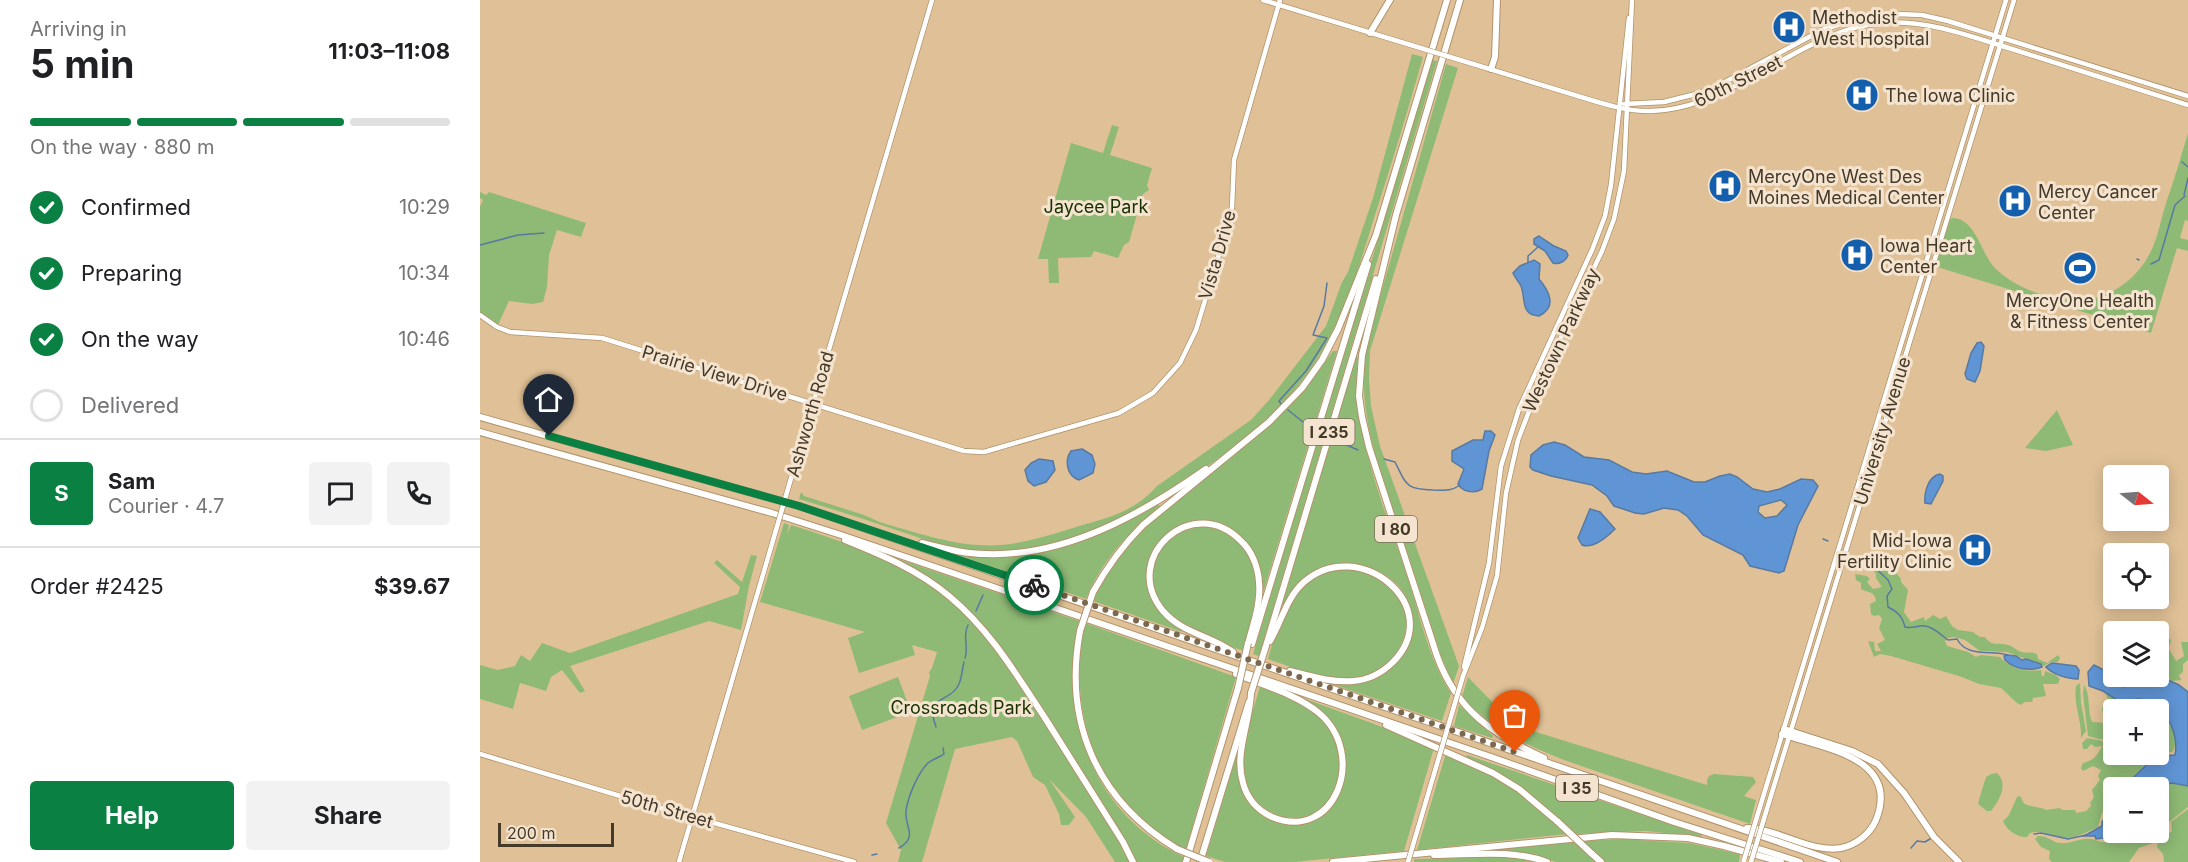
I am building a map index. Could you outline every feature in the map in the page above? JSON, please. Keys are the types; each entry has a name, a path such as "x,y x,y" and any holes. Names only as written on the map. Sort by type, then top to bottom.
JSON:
{"highway":[{"path":"1370,33 1390,0"},
{"path":"1209,862 1177,849 1129,813 1094,762 1083,734 1077,704 1076,663 1080,631 1093,592 1114,557 1128,540 1143,525 1269,422 1294,396 1322,360 1338,330 1376,235 1447,0"},
{"name":"I 80","path":"1460,0 1396,215 1362,355 1359,396 1369,447 1437,656 1456,696 1484,725 1529,751 1577,773 1837,862"},
{"path":"1491,69 1495,57 1497,0"},
{"name":"I 235","path":"1200,862 1396,215"},
{"name":"I 235","path":"1186,862 1250,644 1376,235"},
{"name":"I 35","path":"480,417 751,491 882,533 1577,773"},
{"name":"I 35","path":"480,432 794,520 1663,818 1800,862"},
{"path":"882,533 970,553 1005,554 1037,549 1098,531 1141,511 1231,452"},
{"path":"794,520 897,562 948,595 976,620 1003,654 1029,693 1123,842 1133,862"},
{"path":"1241,658 1229,649 1180,626 1164,613 1155,600 1150,581 1151,561 1157,548 1170,534 1179,528 1194,524 1214,525 1235,535 1247,547 1255,562 1259,582 1250,644"},
{"path":"1259,664 1336,681 1365,679 1384,670 1400,654 1408,632 1408,614 1396,588 1384,578 1356,567 1335,567 1312,576 1299,587 1290,598 1272,638 1264,649"},
{"path":"1200,658 1304,703 1319,713 1334,731 1343,756 1341,783 1328,806 1309,818 1288,821 1267,814 1251,800 1245,791 1240,761 1251,709 1251,693"},
{"path":"1355,711 1493,773 1534,800 1601,862"},
{"path":"1783,732 1852,751 1878,764 1904,793 1934,837 1959,862"},
{"path":"1741,828 1762,829 1818,847 1842,848 1858,841 1874,824 1879,810 1879,795 1874,777 1868,768 1852,757 1791,734"},
{"path":"1333,862 1583,837 1654,835 1707,842 1781,862"},
{"path":"1400,855 1507,854 1547,862"},
{"path":"1367,862 1383,857"}],"main road":[{"name":"Ashworth Road","path":"679,862 932,0"},
{"path":"1263,0 1280,2 1370,33 1595,101 1619,106 1626,111"},
{"name":"Westown Parkway","path":"1408,862 1463,676 1482,628 1497,576 1506,492 1518,440 1541,380 1602,251 1614,219 1624,171 1631,0"},
{"name":"Westown Parkway","path":"1463,676 1489,563 1497,482 1503,457 1519,409 1603,223 1611,185 1631,0"},
{"name":"University Avenue","path":"1744,861 2006,0"},
{"name":"University Avenue","path":"1751,862 2014,0"},
{"name":"Vista Drive","path":"1088,422 1119,413 1153,393 1172,374 1190,346 1227,228 1232,207 1234,160 1280,2"},
{"name":"60th Street","path":"1619,106 1627,103 1664,102 1700,93 1822,30 1859,18 1893,14 1922,15 1995,35 2188,96"},
{"name":"60th Street","path":"1626,111 1667,110 1700,102 1831,35 1871,24 1894,22 1920,24 2000,45 2188,105"},
{"name":"Prairie View Drive","path":"480,315 497,327 517,333 602,338 969,452 984,452 1088,422"},
{"name":"50th Street","path":"480,754 854,862"}],"green space":[{"path":"1412,54 1423,57 1394,156 1348,298 1339,318 1319,356 1292,393 1233,448 1188,480 1125,516 1065,540 1022,550 979,551 949,546 799,499 801,492 804,496 920,534 968,544 993,545 1034,539 1096,521 1124,511 1142,500 1157,486 1251,420 1326,326 1348,272 1373,198"},
{"path":"1432,60 1437,61 1259,656 1253,654"},
{"path":"1446,64 1458,68 1370,351 1369,379 1371,406 1380,446 1459,666 1453,684 1441,656 1375,454 1366,413 1364,386 1367,343"},
{"name":"Jaycee Park","path":"1112,125 1119,127 1110,155 1152,168 1147,185 1149,190 1143,194 1129,242 1124,245 1118,258 1094,251 1091,257 1058,258 1059,283 1049,283 1048,259 1038,259 1071,143 1103,153"},
{"path":"2188,133 2188,221 2185,220 2180,238 2188,240 2188,251 2177,248 2151,333 1934,266 1952,218 1967,224 1995,268 2025,288 2051,297 2074,300 2101,296 2113,291 2135,274 2151,251"},
{"path":"480,192 486,195 489,192 586,223 581,237 557,230 549,255 547,287 543,302 532,304 509,301 497,327 480,315 480,206 483,200 480,198"},
{"path":"1333,351 1337,351 1262,596 1260,596 1261,591 1252,556 1243,539 1228,527 1211,521 1193,522 1177,528 1163,538 1153,553 1148,570 1149,590 1154,603 1162,614 1182,632 1093,601 1108,573 1127,547 1149,524 1274,421 1305,388"},
{"path":"1355,357 1358,357 1357,386 1360,415 1372,471 1431,653 1451,693 1442,721 1326,682 1345,682 1374,673 1388,667 1401,655 1411,616 1408,601 1389,577 1360,565 1328,566 1314,571 1305,578 1282,604"},
{"path":"2057,410 2073,445 2046,451 2025,448"},
{"path":"1158,504 1160,506 1117,548 1092,585 1086,599 950,552 1043,550"},
{"name":"Crossroads Park","path":"784,523 789,525 787,534 791,525 848,544 902,568 936,589 969,618 984,634 1022,687 1121,843 1130,862 1115,862 1086,817 1049,779 1075,817 1069,825 1061,825 1059,814 1045,785 1033,777 1017,741 1012,737 955,749 922,862 898,862 901,850 886,823 930,676 929,672 937,652 912,645 915,655 859,673 848,638 865,632 760,602"},
{"path":"1202,525 1225,533 1241,543 1251,557 1256,591 1244,651 1211,639 1177,620 1164,607 1155,593 1152,577 1156,559 1164,545 1174,536"},
{"path":"751,555 757,556 741,630 709,621 570,666 585,691 580,693 562,670 551,677 546,691 520,683 513,709 480,699 480,665 498,670 515,666 521,655 530,661 542,643 570,653 738,594 740,587 714,563 717,560 742,582"},
{"path":"1867,556 1878,565 1884,567 1889,564 1901,579 1908,590 1904,612 1911,622 1924,617 1925,621 1933,615 1940,619 1946,616 1952,626 1958,630 1973,632 1993,643 2037,654 2038,659 2047,663 2058,655 2060,658 2058,662 2051,662 2044,666 2007,652 1980,651 1965,640 1954,637 1945,641 1947,646 1968,652 1976,657 1981,655 2000,657 2019,669 2041,670 2042,676 2045,671 2056,675 2060,679 2058,684 2043,684 2046,696 2033,698 2032,702 2025,702 2021,705 2001,688 1979,684 1891,656 1880,654 1874,657 1868,641 1874,642 1875,651 1881,651 1877,644 1885,640 1879,628 1882,619 1879,615 1871,614 1870,604 1876,601 1875,598 1873,594 1861,589 1861,583 1856,580 1855,574 1867,576 1870,579 1867,582 1873,589 1882,587 1864,558"},
{"path":"901,560 1079,621 1073,656 1073,691 1079,725 1089,758 1105,788 1126,815 1152,839 1184,857 1183,862 1135,862 1023,679 993,636 953,596"},
{"path":"1350,568 1381,579 1402,602 1406,614 1406,626 1404,637 1392,658 1373,673 1350,679 1326,677 1268,659 1281,620 1304,585 1314,577 1326,572"},
{"path":"1085,623 1236,677 1186,849 1156,832 1131,810 1111,784 1095,755 1085,723 1080,690 1080,656"},
{"path":"2181,642 2188,642 2188,660 2183,664 2183,672 2179,675 2181,680 2171,681 2169,679 2169,649 2176,661 2184,656"},
{"path":"898,677 911,712 862,730 849,696"},
{"path":"1468,677 1502,712 1536,732 1707,785 1708,778 1714,774 1753,777 1756,782 1744,796 1756,800 1750,824 1576,764 1515,738 1479,713 1462,697"},
{"path":"2080,683 2086,731 2081,738 2075,693 2076,686"},
{"path":"2084,685 2088,693 2092,722 2103,723 2103,740 2088,736"},
{"path":"1260,686 1292,700 1321,718 1333,734 1337,744 1340,768 1329,799 1317,811 1302,817 1286,817 1270,812 1257,801 1247,786 1243,767 1244,747"},
{"path":"1300,697 1434,748 1404,851 1294,862 1225,862 1206,856 1239,747 1238,766 1253,806 1293,823 1327,809 1338,797 1343,786 1346,763 1341,739 1326,717"},
{"path":"1459,705 1493,736 1492,738 1454,726"},
{"path":"2169,722 2176,738 2172,752 2169,752"},
{"path":"2087,738 2103,741 2103,765 2145,765 2133,777 2103,777 2103,812 2098,827 2069,838 2038,832 2030,833 2027,837 2016,835 2003,821 2009,815 2017,797 2020,796 2026,804 2046,810 2060,808 2075,810 2076,813 2086,811 2091,806 2090,803 2094,797 2092,790 2100,780 2098,776 2101,770 2093,766 2083,771 2081,768 2083,763 2095,757 2102,746 2095,747 2091,744 2087,749 2083,749 2082,743"},
{"path":"1446,753 1486,770 1526,796 1567,834 1417,850"},
{"path":"1467,755 1702,835 1701,837 1646,831 1575,834 1550,812 1465,758"},
{"path":"1997,773 2001,777 2002,792 1991,811 1987,811 1978,804 1986,777"},
{"path":"2169,783 2188,786 2188,807 2169,822"},
{"path":"2188,809 2188,862 2164,862 2163,854 2157,847 2158,843 2169,843 2169,833 2172,831 2171,822"},
{"path":"2038,836 2061,843 2089,839 2102,842 2153,843 2139,848 2129,862 2052,862 2049,859 2050,851 2041,847 2035,839"},
{"path":"1622,839 1689,843 1740,854 1739,862 1605,862 1582,841"},
{"path":"1575,842 1597,862 1556,862 1520,852 1497,851 1497,849"},
{"path":"1504,857 1540,862 1414,862 1414,859"}],"water":[{"path":"1539,236 1566,251 1568,255 1566,259 1560,263 1553,263 1545,251 1534,244 1534,239"},
{"path":"1534,260 1540,264 1539,279 1550,299 1548,308 1539,316 1529,313 1526,309 1521,286 1513,273 1520,266"},
{"path":"1981,342 1984,346 1980,371 1975,382 1967,379 1965,374 1971,353 1977,343"},
{"path":"1485,431 1491,431 1495,435 1489,451 1482,489 1468,491 1458,484 1464,469 1452,461 1452,451 1473,440 1483,440"},
{"path":"1554,442 1565,445 1584,457 1609,460 1632,472 1646,474 1667,471 1694,482 1705,482 1730,474 1753,489 1767,492 1780,489 1801,479 1813,480 1818,486 1798,525 1784,571 1779,573 1750,566 1743,555 1703,535 1687,516 1678,510 1664,508 1644,514 1635,513 1614,506 1607,496 1592,485 1533,470 1530,467 1531,455 1543,445","holes":["1781,500 1787,505 1777,516 1765,518 1758,512 1759,506"]},
{"path":"1082,449 1092,455 1095,464 1093,473 1079,480 1069,472 1067,464 1071,451"},
{"path":"1039,459 1053,461 1055,470 1046,482 1034,486 1028,481 1025,470"},
{"path":"1940,474 1943,476 1943,481 1931,504 1925,503 1926,490 1930,481"},
{"path":"1590,509 1600,512 1615,529 1600,542 1586,546 1582,545 1578,538"},
{"path":"2004,656 2041,664 2042,667 2018,668 2005,660"},
{"path":"2052,663 2076,666 2079,670 2078,679 2052,672 2046,667"},
{"path":"2094,665 2103,670 2103,687 2169,687 2169,680 2188,692 2188,786 2169,784 2169,777 2134,777 2147,765 2169,765 2169,756 2175,755 2175,737 2169,722 2169,699 2115,699 2089,686 2088,672"},
{"path":"2103,820 2103,838 2084,836 2102,826"}],"waterway":[{"path":"2182,162 2188,167"},
{"path":"2184,195 2188,178"},
{"path":"2151,264 2159,260 2175,205 2185,196"},
{"path":"480,245 518,235 544,233"},
{"path":"1528,262 1528,256 1538,247"},
{"path":"1281,404 1279,401 1306,371 1327,338 1313,335 1324,306 1327,283"},
{"path":"1288,410 1303,422"},
{"path":"1342,443 1358,450"},
{"path":"1384,459 1395,462 1408,485 1417,489 1444,490 1460,485"},
{"path":"1823,539 1828,541"},
{"path":"1864,557 1888,580 1892,589 1887,596 1888,607 1899,615 1905,627 1928,627 1948,640 1957,639 1967,649 2008,655"},
{"path":"976,611 983,595"},
{"path":"965,658 968,625"},
{"path":"936,727 933,717 935,704 958,686 964,662"},
{"path":"899,848 905,844 909,835 906,811 914,785 928,763 944,754 943,748"},
{"path":"2034,834 2041,833 2068,839 2086,835"},
{"path":"1911,848 1917,841 1925,842 1933,837"},
{"path":"872,855 877,854"}],"way so far":[{"path":"1034,585 1515,752"}],"place":[{"name":"Methodist West Hospital","path":"1789,27"},
{"name":"The Iowa Clinic","path":"1862,95"},
{"name":"MercyOne West Des Moines Medical Center","path":"1725,186"},
{"name":"Mercy Cancer Center","path":"2015,201"},
{"name":"Iowa Heart Center","path":"1857,255"},
{"name":"MercyOne Health & Fitness Center","path":"2080,268"},
{"name":"Mid-Iowa Fertility Clinic","path":"1975,550"}],"route":[{"path":"549,436 751,491 1034,585"}]}
